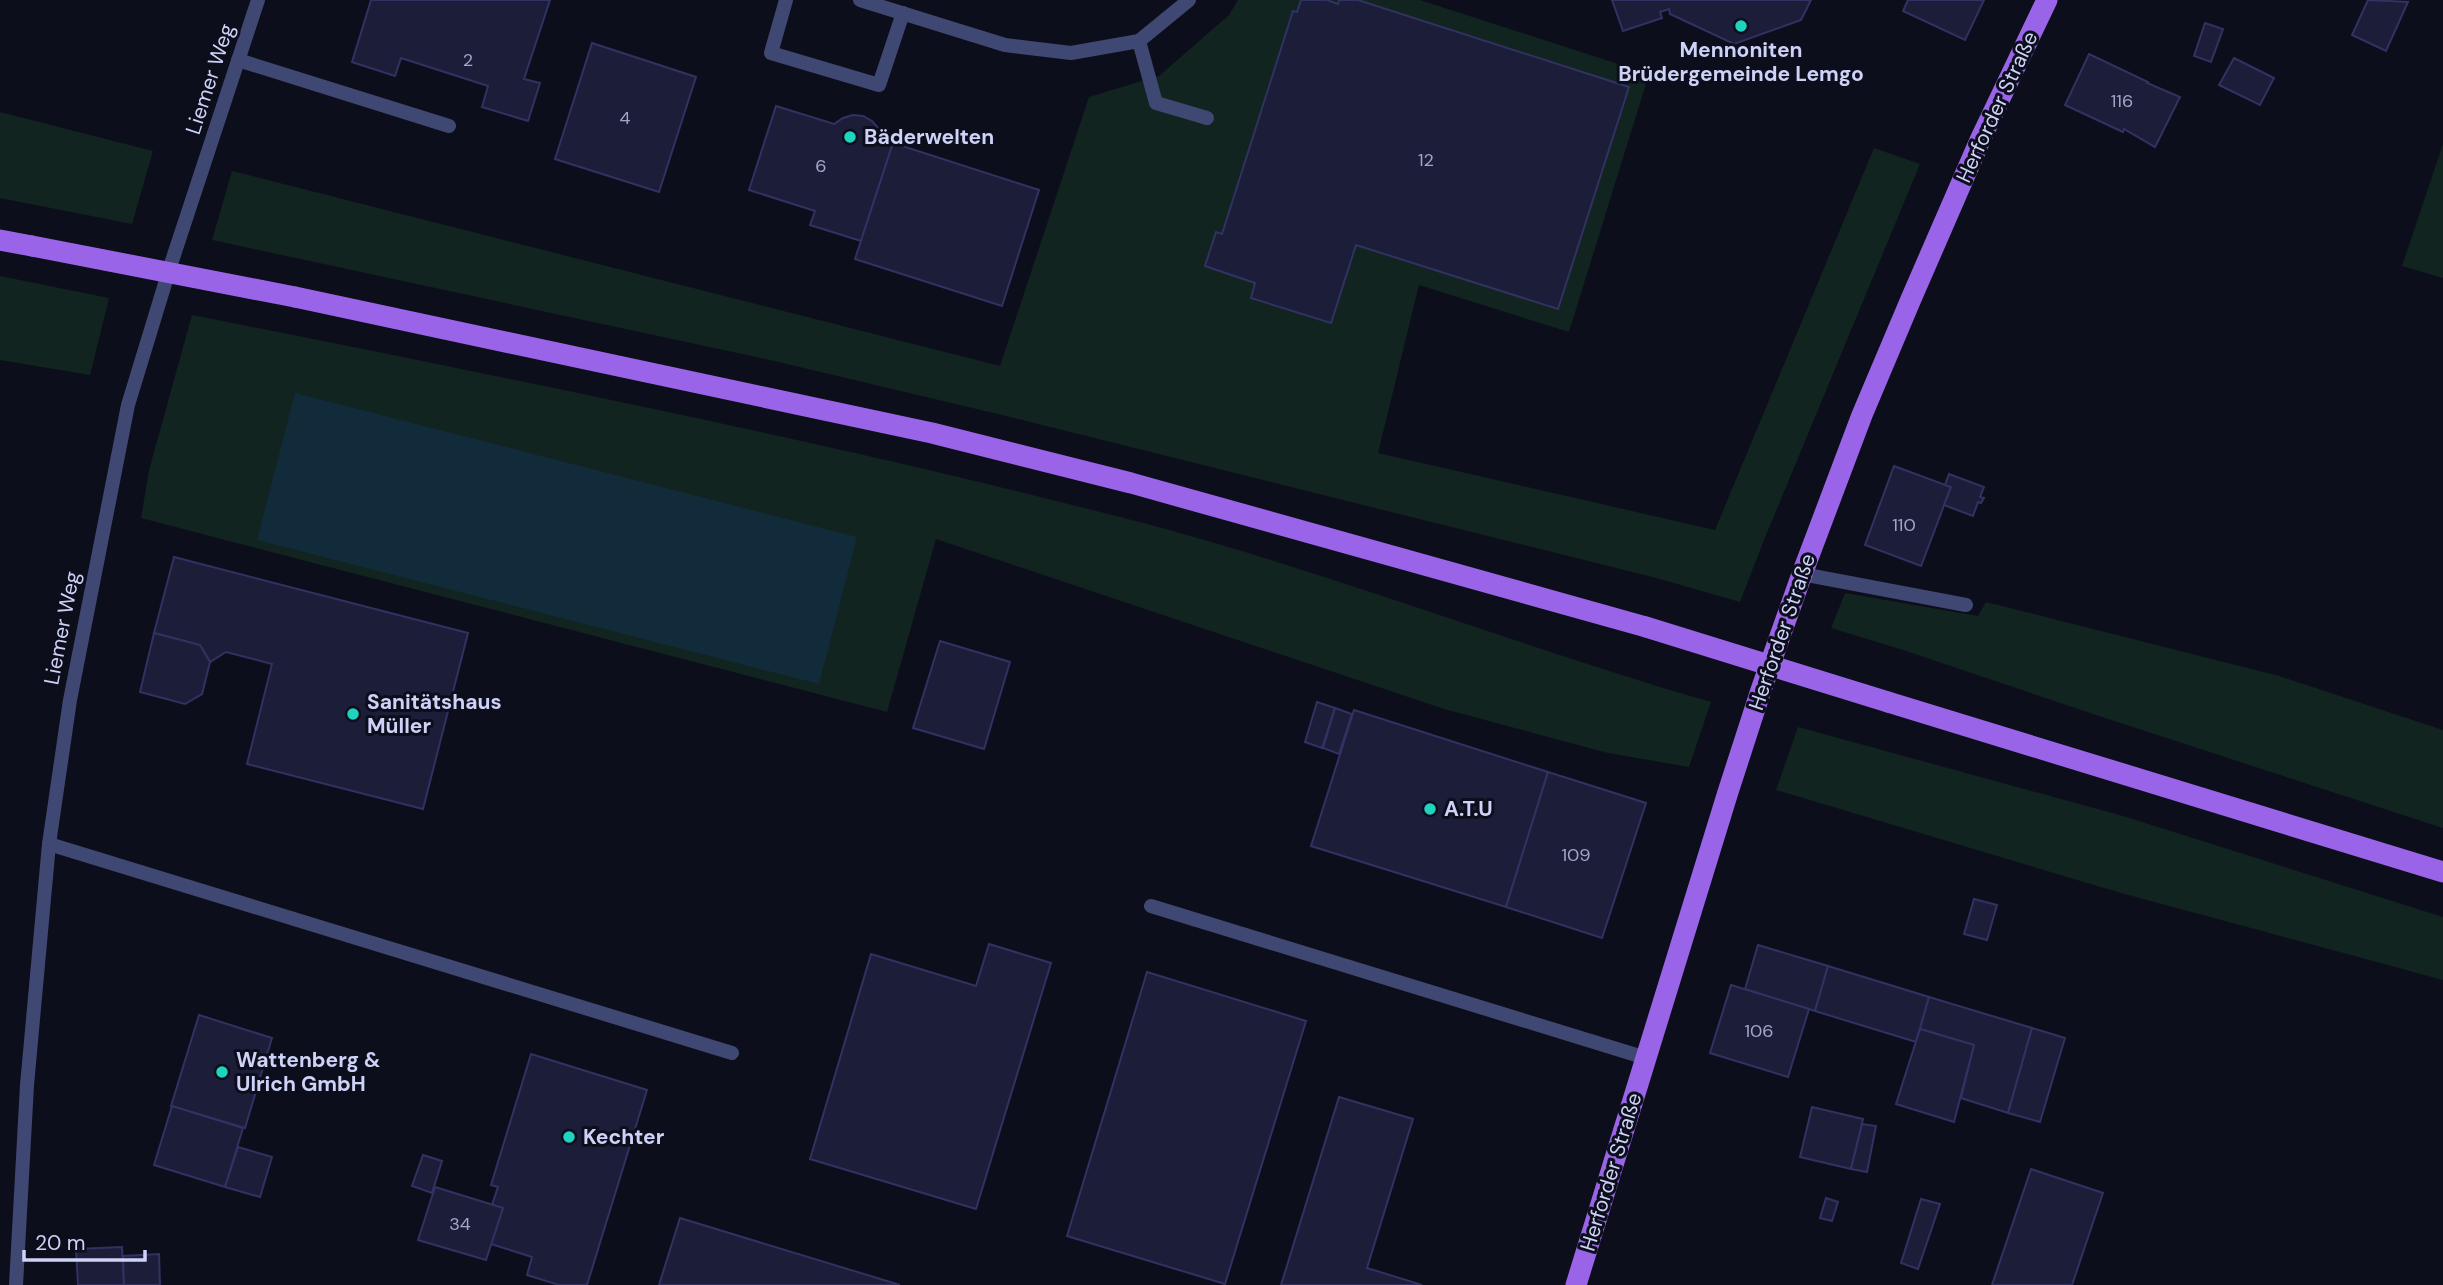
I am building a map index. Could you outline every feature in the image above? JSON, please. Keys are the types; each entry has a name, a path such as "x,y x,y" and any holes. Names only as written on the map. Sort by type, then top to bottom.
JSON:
{"main road":[{"name":"Herforder Straße","path":"1576,1285 1761,690 1802,574 1857,427 1911,299 1981,138 2047,0"},
{"path":"0,240 295,297 945,436 1158,490 1646,627 2443,872"}],"street":[{"name":"Liemer Weg","path":"16,1285 27,1085 49,844 70,700 128,405 171,264 258,0"},
{"path":"786,0 771,53 879,85 903,13"},
{"path":"860,0 1005,45 1071,53 1139,41 1189,0"},
{"path":"1139,41 1156,103 1208,118"},
{"path":"238,60 449,126"},
{"path":"1802,574 1966,605"},
{"path":"49,844 732,1053"},
{"path":"1151,906 1646,1058"}],"green space":[{"path":"1238,0 1420,0 1649,74 1569,332 1419,285 1378,453 1715,530 1874,148 1920,164 1740,602 1660,579 770,360 212,240 232,171 1000,366 1089,97 1159,76 1229,15"},
{"path":"0,112 153,151 132,224 0,198"},
{"path":"2443,144 2443,278 2402,266"},
{"path":"0,276 109,298 90,375 0,360"},
{"path":"192,315 776,435 1124,518 1272,560 1711,702 1689,767 1608,753 1444,709 936,539 887,712 141,518 149,470"},
{"path":"1845,593 1978,616 1986,602 2279,676 2443,730 2443,828 1831,628"},
{"path":"1798,727 2123,816 2443,917 2443,980 2121,893 1776,790"}],"water":[{"path":"295,393 857,537 819,684 257,540"}],"building":[{"path":"371,0 550,0 524,79 540,83 528,121 482,107 488,86 401,58 395,76 352,62"},
{"path":"1301,0 1327,0 1338,4 1339,0 1358,0 1629,87 1558,309 1356,245 1331,323 1251,298 1255,283 1205,266 1216,232 1222,234 1293,11 1297,12"},
{"name":"Mennoniten Brüdergemeinde Lemgo","path":"1612,0 1811,0 1801,20 1734,44 1670,14 1669,9 1660,12 1662,18 1623,31"},
{"path":"1908,0 1984,0 1965,40 1903,11"},
{"path":"2368,0 2408,2 2386,51 2352,35"},
{"path":"2205,23 2223,29 2211,62 2194,56"},
{"path":"592,43 696,77 659,192 555,159"},
{"path":"2089,54 2180,97 2155,147 2124,129 2123,132 2065,105"},
{"path":"2234,58 2274,78 2260,105 2219,85"},
{"path":"776,106 834,124 853,115 863,116 879,129 882,139 893,143 861,241 810,225 815,211 749,190"},
{"path":"893,143 1039,190 1002,306 855,259"},
{"path":"1894,466 1951,487 1921,566 1865,545"},
{"path":"1949,474 1984,487 1980,497 1984,498 1981,503 1978,502 1973,516 1944,505 1951,487 1945,485"},
{"name":"Sanitätshaus Müller","path":"174,557 468,633 423,809 247,764 272,664 226,652 210,662 200,645 154,633"},
{"path":"154,633 200,645 210,662 202,694 185,704 140,692"},
{"path":"940,641 1010,662 984,749 913,728"},
{"path":"1317,702 1335,708 1322,748 1305,742"},
{"path":"1335,708 1352,714 1339,754 1323,748"},
{"name":"A.T.U","path":"1354,710 1548,772 1506,907 1311,846"},
{"path":"1548,772 1646,803 1602,938 1506,907"},
{"path":"1974,899 1997,905 1987,940 1964,934"},
{"path":"989,944 1051,963 976,1209 810,1159 871,954 976,986"},
{"path":"1758,945 1828,966 1815,1011 1745,989"},
{"path":"1828,966 1929,997 1916,1042 1815,1011"},
{"path":"1147,972 1306,1021 1225,1284 1067,1236"},
{"path":"1731,985 1809,1009 1788,1077 1710,1053"},
{"path":"1929,997 2032,1028 2008,1113 1961,1098 1974,1045 1920,1029"},
{"name":"Wattenberg & Ulrich GmbH","path":"199,1015 272,1038 245,1128 171,1106"},
{"path":"2032,1028 2065,1038 2040,1122 2008,1113"},
{"path":"1920,1029 1974,1045 1954,1122 1896,1104"},
{"name":"Kechter","path":"531,1054 647,1090 587,1285 559,1285 527,1275 532,1257 491,1244 503,1208 492,1205 498,1187 491,1185"},
{"path":"1339,1097 1413,1119 1367,1268 1422,1285 1281,1285"},
{"path":"172,1106 243,1128 225,1187 154,1165"},
{"path":"1812,1107 1863,1119 1851,1169 1800,1157"},
{"path":"1862,1124 1876,1126 1867,1172 1851,1169"},
{"path":"238,1147 272,1157 260,1197 225,1187"},
{"path":"423,1155 442,1161 432,1193 412,1186"},
{"path":"2031,1169 2103,1193 2072,1285 1992,1285"},
{"path":"435,1187 503,1208 486,1260 418,1240"},
{"path":"1826,1198 1838,1202 1832,1221 1820,1218"},
{"path":"1921,1199 1940,1204 1918,1269 1901,1263"},
{"path":"680,1218 900,1285 659,1285"},
{"path":"122,1247 124,1285 78,1285 76,1249"},
{"path":"159,1254 160,1285 124,1285 123,1256"}],"place":[{"name":"Mennoniten Brüdergemeinde Lemgo","path":"1741,26"},
{"name":"Bäderwelten","path":"850,137"},
{"name":"Sanitätshaus Müller","path":"353,714"},
{"name":"A.T.U","path":"1430,809"},
{"name":"Wattenberg & Ulrich GmbH","path":"222,1072"},
{"name":"Kechter","path":"569,1137"}]}
